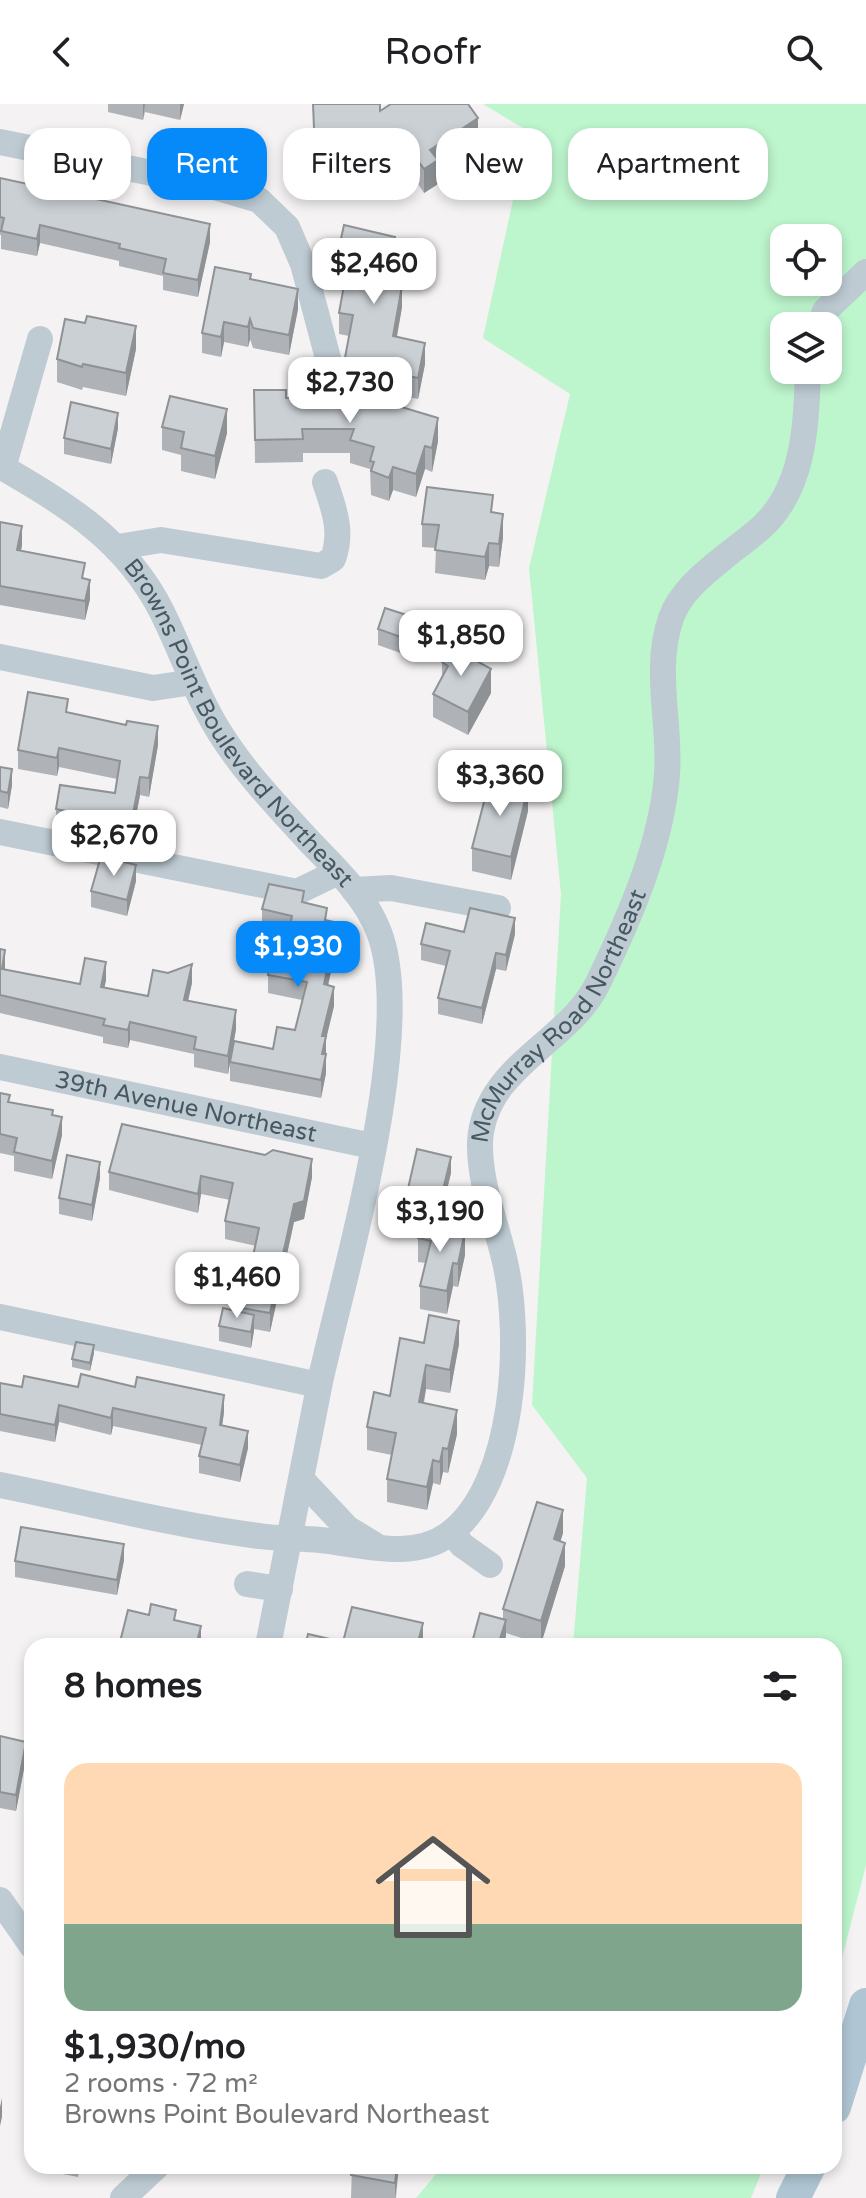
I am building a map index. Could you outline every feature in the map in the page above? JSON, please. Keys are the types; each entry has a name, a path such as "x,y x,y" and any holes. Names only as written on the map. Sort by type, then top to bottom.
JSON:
{"main road":[{"path":"842,2082 866,2005"},
{"path":"793,2198 805,2174"}],"street":[{"path":"0,142 233,191 259,200 287,227 303,264 329,362"},
{"path":"825,312 866,272"},
{"path":"2,467 40,339"},
{"name":"McMurray Road Northeast","path":"0,1485 251,1535 378,1547 427,1545 452,1532 477,1505 496,1459 506,1416 513,1348 513,1307 480,1162 480,1135 490,1107 505,1081 574,1016 595,990 631,911 658,830 667,773 662,694 664,644 672,614 693,582 764,525 786,496 805,434 807,384"},
{"name":"Browns Point Boulevard Northeast","path":"2,467 68,505 118,547 145,581 208,714 238,759 346,881 378,929 390,983 388,1047 372,1146 319,1385 270,1638"},
{"path":"118,547 161,540 321,566 333,559 338,544 337,519 325,482"},
{"path":"0,657 153,688 193,682"},
{"path":"0,832 297,892 346,881 498,908"},
{"name":"39th Avenue Northeast","path":"0,1067 372,1146"},
{"path":"0,1317 319,1385"},
{"path":"302,1480 347,1528 378,1547"},
{"path":"452,1532 462,1545 490,1565"},
{"path":"247,1584 280,1589"},
{"path":"0,1900 24,1934"},
{"path":"123,2198 148,2174"}],"green space":[{"path":"483,104 866,104 866,1865 842,1958 842,1638 574,1638 587,1478 532,1405 561,894 529,568 570,394 483,338 513,200 552,200 552,128 523,128"},
{"path":"436,2174 761,2174 751,2198 416,2198"}],"building":[{"path":"313,104 380,104 380,111 391,104 468,104 478,118 463,128 436,128 436,146 430,150 436,161 424,169 420,164 420,128 314,128"},
{"path":"0,178 24,183 24,200 100,200 210,224 198,280 163,273 166,259 119,248 120,244 40,225 37,239 1,231 4,218 0,217"},
{"path":"344,225 395,237 385,283 402,286 393,336 425,343 418,378 344,363 353,315 339,313 348,263 336,261"},
{"path":"215,267 251,274 250,279 298,289 289,335 253,328 250,319 248,327 224,322 221,337 202,333"},
{"path":"87,316 136,326 126,373 83,364 82,367 57,359 65,319 85,323"},
{"path":"254,390 286,390 286,398 365,396 438,418 432,448 425,446 416,474 393,467 389,478 371,471 374,447 350,440 354,429 302,429 303,439 255,440"},
{"path":"170,396 227,409 215,456 181,448 184,432 162,427"},
{"path":"71,402 118,413 111,449 64,438"},
{"path":"427,487 493,495 491,512 503,514 499,544 489,543 485,557 435,550 439,525 422,524"},
{"path":"0,522 22,526 17,550 85,563 82,578 90,580 85,601 0,586"},
{"path":"385,608 428,622 420,644 378,629"},
{"path":"454,641 469,649 466,655 491,669 468,712 433,694 448,666 442,662"},
{"path":"28,692 68,699 66,712 126,725 127,721 158,726 149,778 140,777 131,824 56,809 60,785 115,793 120,761 59,748 57,758 18,750"},
{"path":"0,767 12,769 8,793 0,791"},
{"path":"490,779 528,788 511,857 472,848"},
{"path":"101,856 136,865 127,900 91,891"},
{"path":"269,884 304,891 302,902 327,908 325,920 334,922 332,934 335,934 324,984 334,987 322,1036 326,1036 322,1054 326,1054 321,1080 230,1062 234,1041 273,1049 277,1027 295,1030 307,982 268,975 271,957 283,959 292,916 262,909"},
{"path":"470,908 515,918 506,955 496,953 482,1008 438,998 450,951 421,944 426,923 464,932"},
{"path":"0,949 5,950 2,969 80,984 85,958 106,962 101,987 148,996 153,970 168,973 192,964 184,1000 236,1010 228,1056 194,1049 196,1037 130,1022 128,1030 103,1025 105,1019 0,995"},
{"path":"0,1093 10,1095 8,1102 53,1110 52,1115 62,1117 52,1161 14,1152 17,1138 0,1134"},
{"path":"122,1124 265,1155 273,1150 312,1159 304,1201 294,1204 270,1313 242,1308 259,1228 225,1221 233,1183 201,1176 198,1194 109,1172"},
{"path":"417,1149 451,1157 438,1210 405,1202"},
{"path":"67,1155 100,1162 92,1205 59,1198"},
{"path":"421,1222 465,1231 458,1264 453,1263 447,1291 420,1286 431,1241 418,1238"},
{"path":"223,1308 254,1315 251,1332 219,1326"},
{"path":"429,1315 459,1321 450,1370 426,1365 419,1402 457,1410 448,1449 443,1448 440,1462 433,1460 427,1487 387,1479 396,1433 367,1427 374,1392 390,1396 400,1338 424,1343"},
{"path":"76,1342 94,1345 90,1363 72,1359"},
{"path":"81,1374 135,1387 137,1377 224,1395 220,1425 248,1431 240,1465 199,1456 206,1428 113,1408 111,1418 59,1405 55,1425 0,1414 0,1383 22,1387 24,1376 78,1387"},
{"path":"537,1502 563,1510 554,1539 565,1543 541,1621 503,1609"},
{"path":"21,1527 124,1544 117,1580 15,1561"},
{"path":"151,1604 176,1610 174,1620 201,1626 198,1638 121,1638 128,1610 149,1615"},
{"path":"352,1607 423,1623 419,1638 344,1638"},
{"path":"480,1613 506,1620 500,1638 473,1638"},
{"path":"0,1736 24,1742 24,1753 16,1795 0,1792"},
{"path":"351,2174 396,2174 395,2183"}]}
